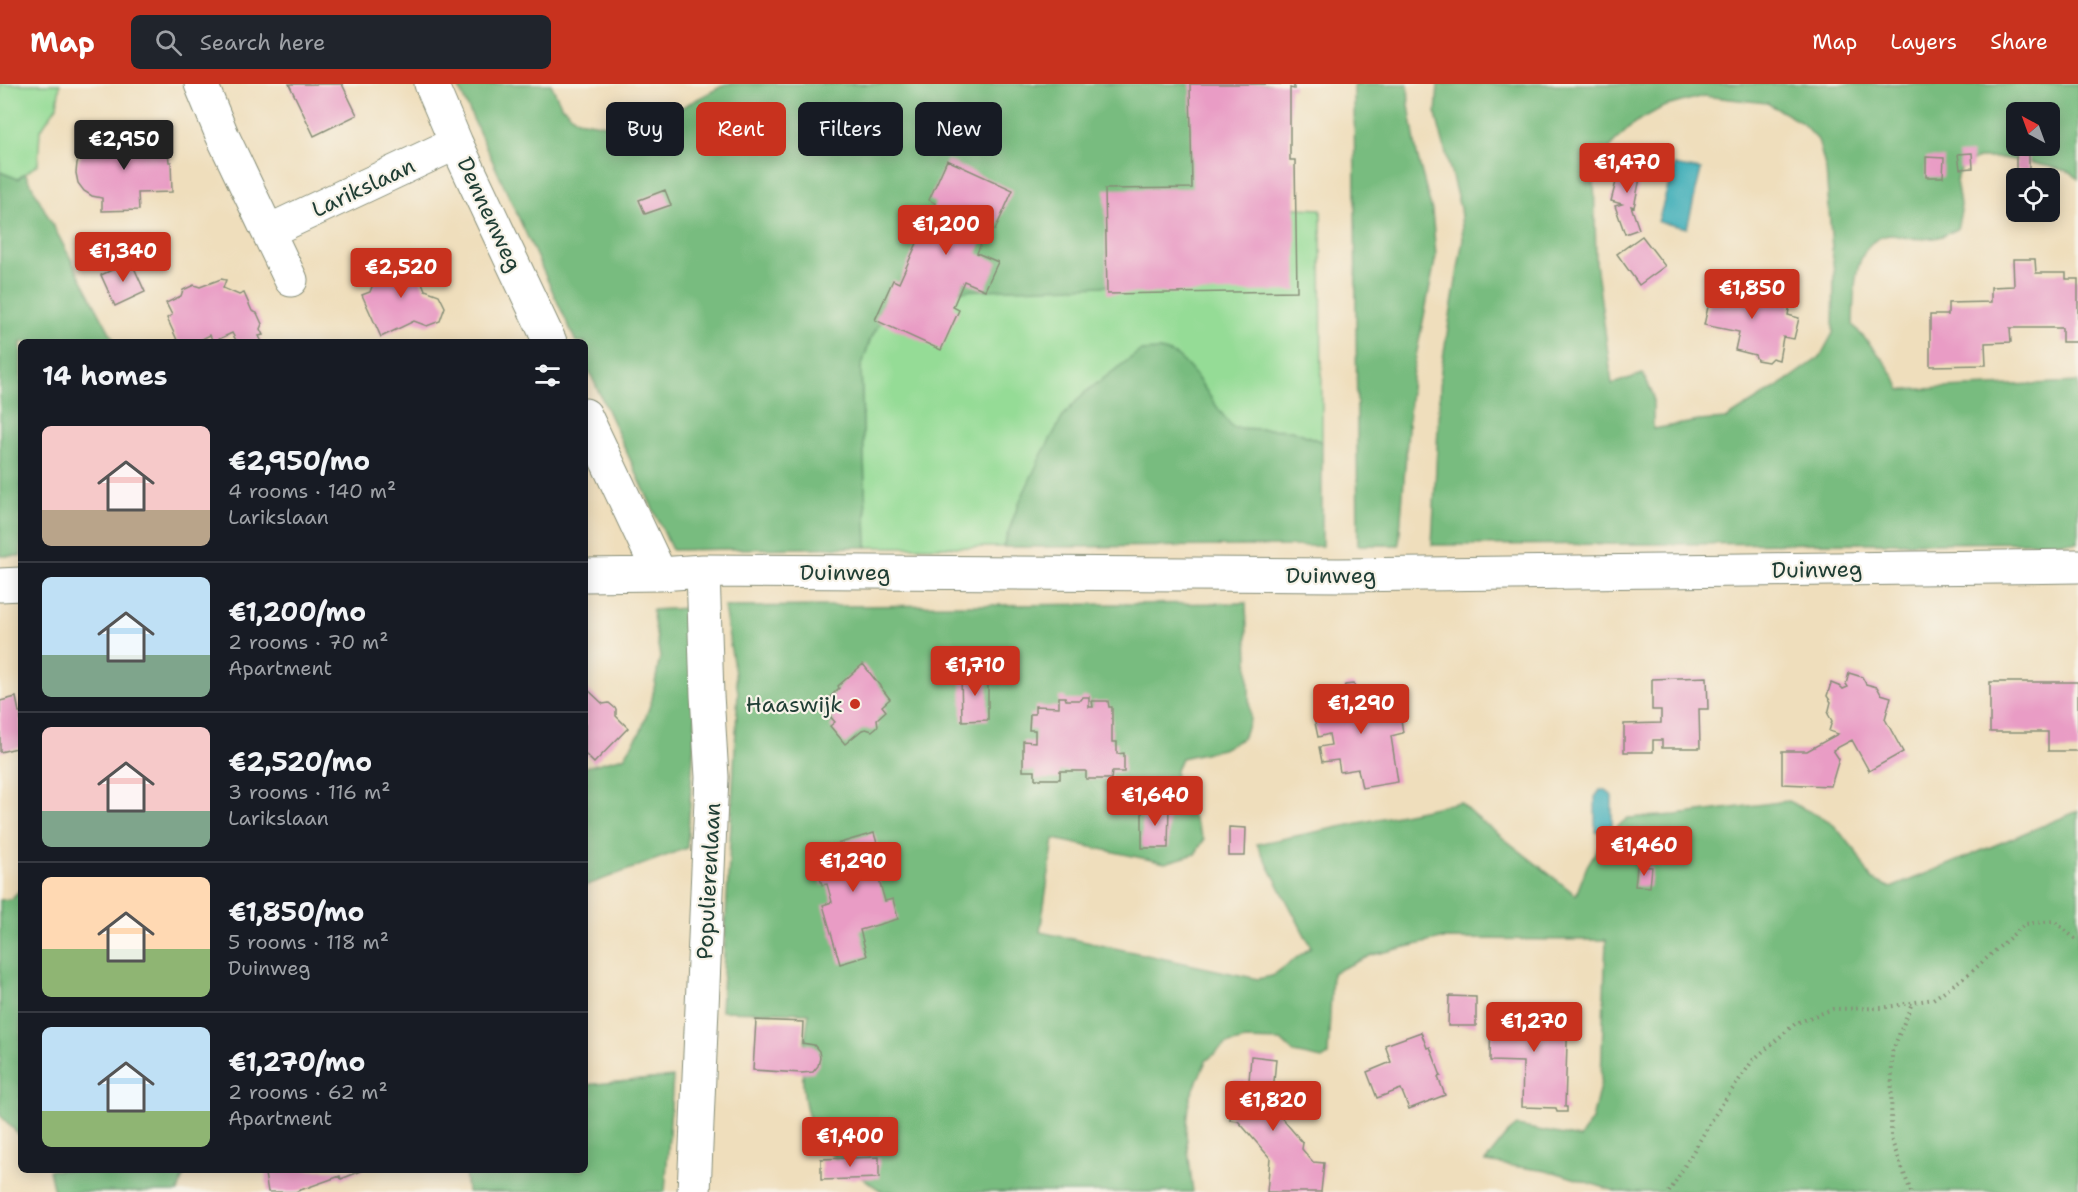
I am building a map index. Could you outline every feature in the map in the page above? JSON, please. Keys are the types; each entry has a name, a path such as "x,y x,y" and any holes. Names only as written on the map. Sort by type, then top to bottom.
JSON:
{"street":[{"path":"201,84 222,135 291,280"},
{"name":"Dennenweg","path":"431,84 456,143 549,339"},
{"name":"Larikslaan","path":"269,231 456,143"},
{"path":"588,421 660,574"},
{"name":"Duinweg","path":"588,575 703,571 1339,575 2078,566"},
{"name":"Populierenlaan","path":"694,1192 712,777 703,571"},
{"path":"0,585 18,584"}],"path":[{"path":"1669,1192 1718,1110 1753,1060 1796,1023 1833,1009 1882,1008 1933,999 1969,975 2025,924 2054,921 2078,941"},
{"path":"1911,1192 1891,1139 1892,1052 1913,1002"}],"green space":[{"path":"0,84 60,84 57,106 40,131 38,164 18,179 0,172"},
{"path":"457,84 551,84 561,105 577,120 606,125 606,156 684,156 684,106 726,84 1270,84 1134,285 897,293 870,340 861,368 867,547 672,550 588,368 588,339 575,339"},
{"path":"1354,84 1408,84 1417,155 1432,211 1436,256 1412,376 1399,545 1358,545"},
{"path":"1438,84 2078,84 2078,179 2071,172 2060,168 2002,158 1978,158 1962,167 1956,181 1961,211 1957,229 1928,239 1890,235 1877,239 1868,247 1857,271 1853,325 1886,363 1901,390 2078,382 2078,542 1432,545 1441,370 1463,239 1460,208 1436,115","holes":["1703,96 1767,103 1802,123 1818,140 1826,170 1834,274 1833,333 1820,357 1726,419 1653,429 1653,395 1643,374 1612,384 1596,263 1594,173 1614,142 1636,122 1663,107"]},
{"path":"0,172 18,179 25,173 113,339 18,339 18,556 0,556"},
{"path":"1271,207 1321,209 1322,442 1292,430 1234,428 1221,415 1193,373 1019,503 1003,547 867,547 861,368 870,340 897,293"},
{"path":"1159,350 1175,355 1193,372 1234,428 1292,430 1322,442 1322,546 1003,547 1019,503 1042,454 1064,415 1083,394 1140,351"},
{"path":"1246,603 1250,720 1243,738 1222,749 1181,758 1176,770 1175,780 1204,840 1195,854 1165,863 1054,839 1040,932 1258,979 1272,976 1311,947 1257,844 1460,802 1576,895 1587,866 1605,836 1628,818 1676,815 1788,801 1831,822 1855,850 1871,879 1891,888 2078,811 2078,1192 1618,1192 1554,1172 1485,1162 1507,1134 1517,1126 1580,1138 1592,1120 1601,1081 1606,940 1441,939 1372,955 1332,973 1328,1055 1322,1059 1294,1053 1281,1041 1245,1040 1225,1045 1206,1061 1190,1098 1186,1133 1193,1192 883,1192 843,1165 819,1139 806,1105 803,1068 809,1013 721,1011 738,692 724,607"},
{"path":"689,608 697,696 687,848 588,885 588,766 624,757 641,731 652,699 660,657 652,610"},
{"path":"18,892 18,1134 0,1115 0,900 11,899"},
{"path":"673,1077 665,1192 467,1192 465,1173 588,1173 588,1085"},
{"path":"50,1173 186,1173 178,1192 54,1192"}],"water":[{"path":"1674,165 1701,170 1687,228 1658,222"},
{"path":"1600,790 1606,790 1612,796 1612,832 1595,832 1595,797"}],"building":[{"path":"289,84 342,84 357,115 314,136"},
{"path":"1190,84 1294,84 1294,89 1290,88 1290,160 1295,160 1297,291 1107,294 1105,189 1192,188"},
{"path":"136,132 157,132 156,142 151,142 151,152 168,151 169,162 171,162 172,192 138,193 139,210 102,211 102,198 84,191 78,183 77,163 82,154 90,148 100,146 100,137 136,137"},
{"path":"1972,153 1973,168 1960,169 1958,154"},
{"path":"2016,156 2029,156 2029,168 2016,168"},
{"path":"1926,157 1944,158 1943,177 1926,177"},
{"path":"1622,159 1643,164 1634,207 1631,206 1639,229 1625,234 1615,206 1622,204 1611,201"},
{"path":"947,160 1013,190 995,230 988,227 977,253 998,262 985,290 964,281 953,307 959,310 941,350 875,320 893,280 899,283 935,203 929,200"},
{"path":"665,190 671,205 645,214 639,200"},
{"path":"1642,236 1665,266 1639,285 1617,254"},
{"path":"411,256 425,290 439,295 445,307 440,321 427,326 414,321 381,337 362,295 370,292 373,284 369,276"},
{"path":"2013,259 2035,259 2036,273 2066,273 2066,279 2078,279 2078,342 2062,342 2062,328 2010,328 2011,342 1985,343 1986,365 1930,366 1930,315 1948,315 1948,303 1991,302 1991,287 2014,286"},
{"path":"131,261 145,292 115,306 101,275"},
{"path":"221,279 226,280 223,288 239,295 244,293 252,311 257,313 262,324 260,329 263,335 259,336 260,339 235,339 232,333 219,339 212,339 210,335 202,339 177,339 167,318 172,315 166,303 181,296 183,290 194,285 200,287"},
{"path":"1713,284 1736,289 1736,286 1791,299 1788,315 1799,318 1794,339 1783,337 1779,360 1772,358 1768,362 1757,360 1755,355 1735,350 1739,332 1704,325"},
{"name":"Haaswijk","path":"863,664 890,699 882,706 886,711 877,719 878,726 872,731 862,730 845,744 830,726 835,722 826,712 830,709 824,703 839,688 838,686"},
{"path":"1849,673 1862,677 1866,684 1877,687 1881,694 1891,697 1885,719 1903,752 1869,771 1852,740 1833,750 1839,759 1831,786 1782,784 1782,751 1807,751 1838,734 1829,731 1832,721 1828,714 1831,702 1827,696 1831,683 1843,689 1848,687 1846,684"},
{"path":"988,674 988,720 962,721 961,675"},
{"path":"1707,677 1708,709 1699,709 1700,748 1662,748 1662,740 1653,740 1653,752 1624,752 1624,724 1661,723 1661,710 1652,710 1652,679"},
{"path":"1990,682 2078,682 2078,751 2048,751 2048,732 1990,732"},
{"path":"1353,684 1358,693 1382,689 1386,708 1399,706 1403,733 1391,736 1398,782 1362,788 1358,769 1340,772 1338,760 1322,762 1319,747 1331,745 1329,734 1318,737 1314,718 1320,718 1320,703 1324,702 1324,699 1343,695 1345,685"},
{"path":"588,690 603,704 609,703 616,709 616,716 628,728 594,763 588,757"},
{"path":"16,697 18,748 0,752 0,701"},
{"path":"1059,697 1065,697 1066,700 1081,700 1083,697 1089,697 1089,707 1093,707 1092,701 1108,701 1109,707 1112,707 1112,742 1117,742 1117,754 1124,753 1124,772 1112,772 1111,779 1086,779 1086,771 1060,771 1060,779 1035,779 1035,771 1023,771 1023,741 1035,742 1035,730 1029,730 1030,714 1035,714 1035,706 1059,707"},
{"path":"1142,807 1169,807 1168,848 1142,848"},
{"path":"1229,827 1246,828 1245,856 1229,856"},
{"path":"874,833 884,867 876,869 885,901 893,899 898,919 860,930 867,956 840,964 823,905 832,902 827,884 822,885 812,851"},
{"path":"1637,866 1652,867 1650,887 1635,886"},
{"path":"1449,996 1476,997 1476,1026 1448,1026"},
{"path":"1491,1009 1568,1012 1565,1107 1567,1107 1567,1112 1557,1112 1556,1108 1522,1107 1523,1062 1490,1061"},
{"path":"756,1020 803,1022 802,1043 814,1045 819,1051 818,1066 813,1072 801,1073 753,1070"},
{"path":"1421,1032 1427,1048 1430,1047 1441,1076 1438,1077 1445,1095 1409,1109 1401,1089 1377,1098 1367,1072 1391,1062 1385,1045"},
{"path":"1251,1056 1276,1059 1273,1093 1269,1093 1268,1102 1303,1143 1302,1149 1313,1162 1324,1163 1321,1192 1267,1192 1270,1158 1238,1121 1230,1120 1233,1080 1249,1081"},
{"path":"879,1157 879,1178 821,1180 821,1159"},
{"path":"356,1173 341,1179 340,1176 295,1192 268,1192 265,1174"}],"place":[{"name":"Haaswijk","path":"855,704"}]}
